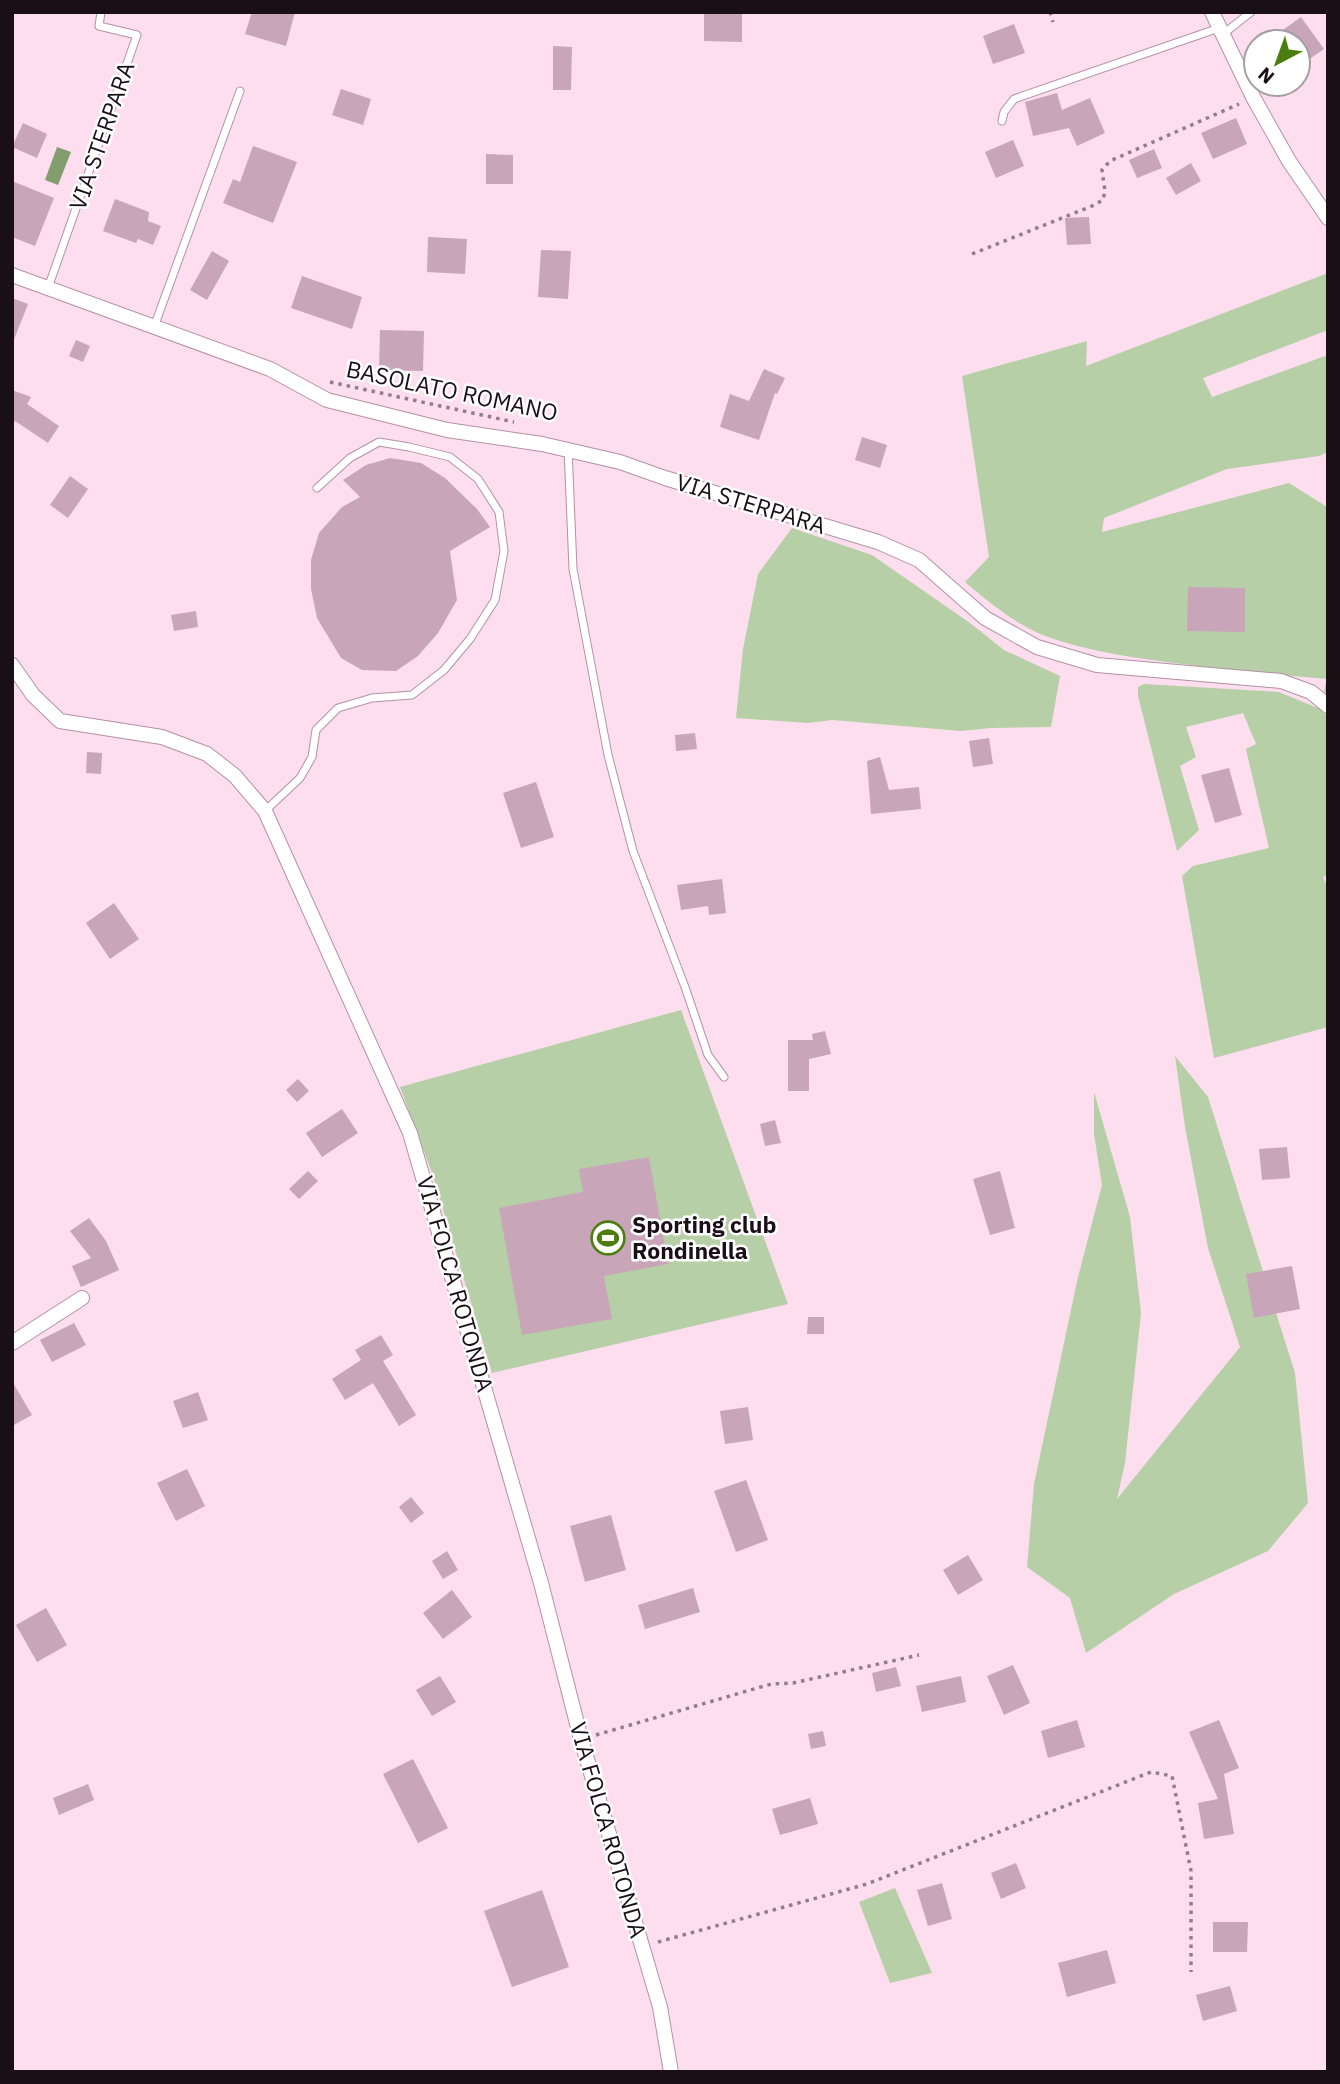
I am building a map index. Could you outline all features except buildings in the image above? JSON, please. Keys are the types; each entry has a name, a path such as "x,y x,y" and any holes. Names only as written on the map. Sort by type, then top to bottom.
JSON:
{"street":[{"path":"1212,12 1242,75"},
{"path":"1254,98 1289,161 1328,218"},
{"name":"VIA STERPARA","path":"12,275 270,369 327,400 447,430 568,449 621,462 665,478 878,542 919,560 985,618 1037,647 1097,665 1281,681 1311,692 1328,706"},
{"name":"VIA FOLCA ROTONDA","path":"12,665 33,695 60,721 162,737 207,754 235,776 265,811 411,1133 541,1583 581,1739 660,2007 671,2072"},
{"path":"12,1343 82,1298"}],"lane":[{"name":"VIA STERPARA","path":"48,288 137,35 99,26 101,12"},
{"path":"1002,121 1004,112 1014,99 1220,31 1251,12"},
{"path":"154,327 240,91"},
{"path":"265,811 300,778 312,757 316,730 338,709 372,698 412,695 444,670 470,639 495,600 504,551 499,513 478,479 450,457 379,442 350,458 317,488"},
{"path":"568,449 573,569 611,767 633,851 708,1055 724,1077"}],"path":[{"path":"1050,12 1053,22"},
{"path":"972,254 1103,200 1105,191 1102,170 1110,161 1251,98"},
{"name":"BASOLATO ROMANO","path":"324,381 515,422"},
{"path":"581,1739 771,1684 793,1683 919,1655"},
{"path":"642,1947 867,1884 1152,1772 1172,1776 1191,1871 1191,1972"}],"shaded area":[{"path":"57,147 71,152 58,185 45,180"},
{"path":"1328,273 1328,330 1203,378 1212,397 1328,355 1328,452 1319,456 1227,469 1104,518 1102,532 1289,483 1324,505 1328,508 1328,695 1324,691 1327,679 1147,659 1062,642 1013,619 965,582 989,557 962,376 1087,341 1086,366"},
{"path":"792,528 872,555 1004,650 1060,676 1051,727 961,731 832,720 808,723 736,718 743,649 758,574"},
{"path":"1144,684 1279,692 1320,709 1328,717 1328,875 1323,877 1328,888 1328,1027 1214,1058 1182,876 1193,866 1269,848 1246,749 1256,744 1243,713 1186,727 1196,757 1180,766 1199,830 1177,851 1138,696 1138,687"},
{"name":"Sporting club Rondinella","path":"681,1010 788,1304 492,1373 432,1173 400,1087"},
{"path":"1175,1056 1208,1097 1295,1373 1308,1503 1268,1551 1174,1594 1086,1653 1070,1598 1027,1567 1034,1484 1078,1277 1102,1185 1094,1134 1094,1092 1130,1217 1141,1313 1125,1463 1117,1499 1240,1347 1208,1248 1185,1127"},
{"path":"895,1888 932,1973 890,1983 859,1902"}],"place":[{"name":"Sporting club Rondinella","path":"608,1238"}]}
